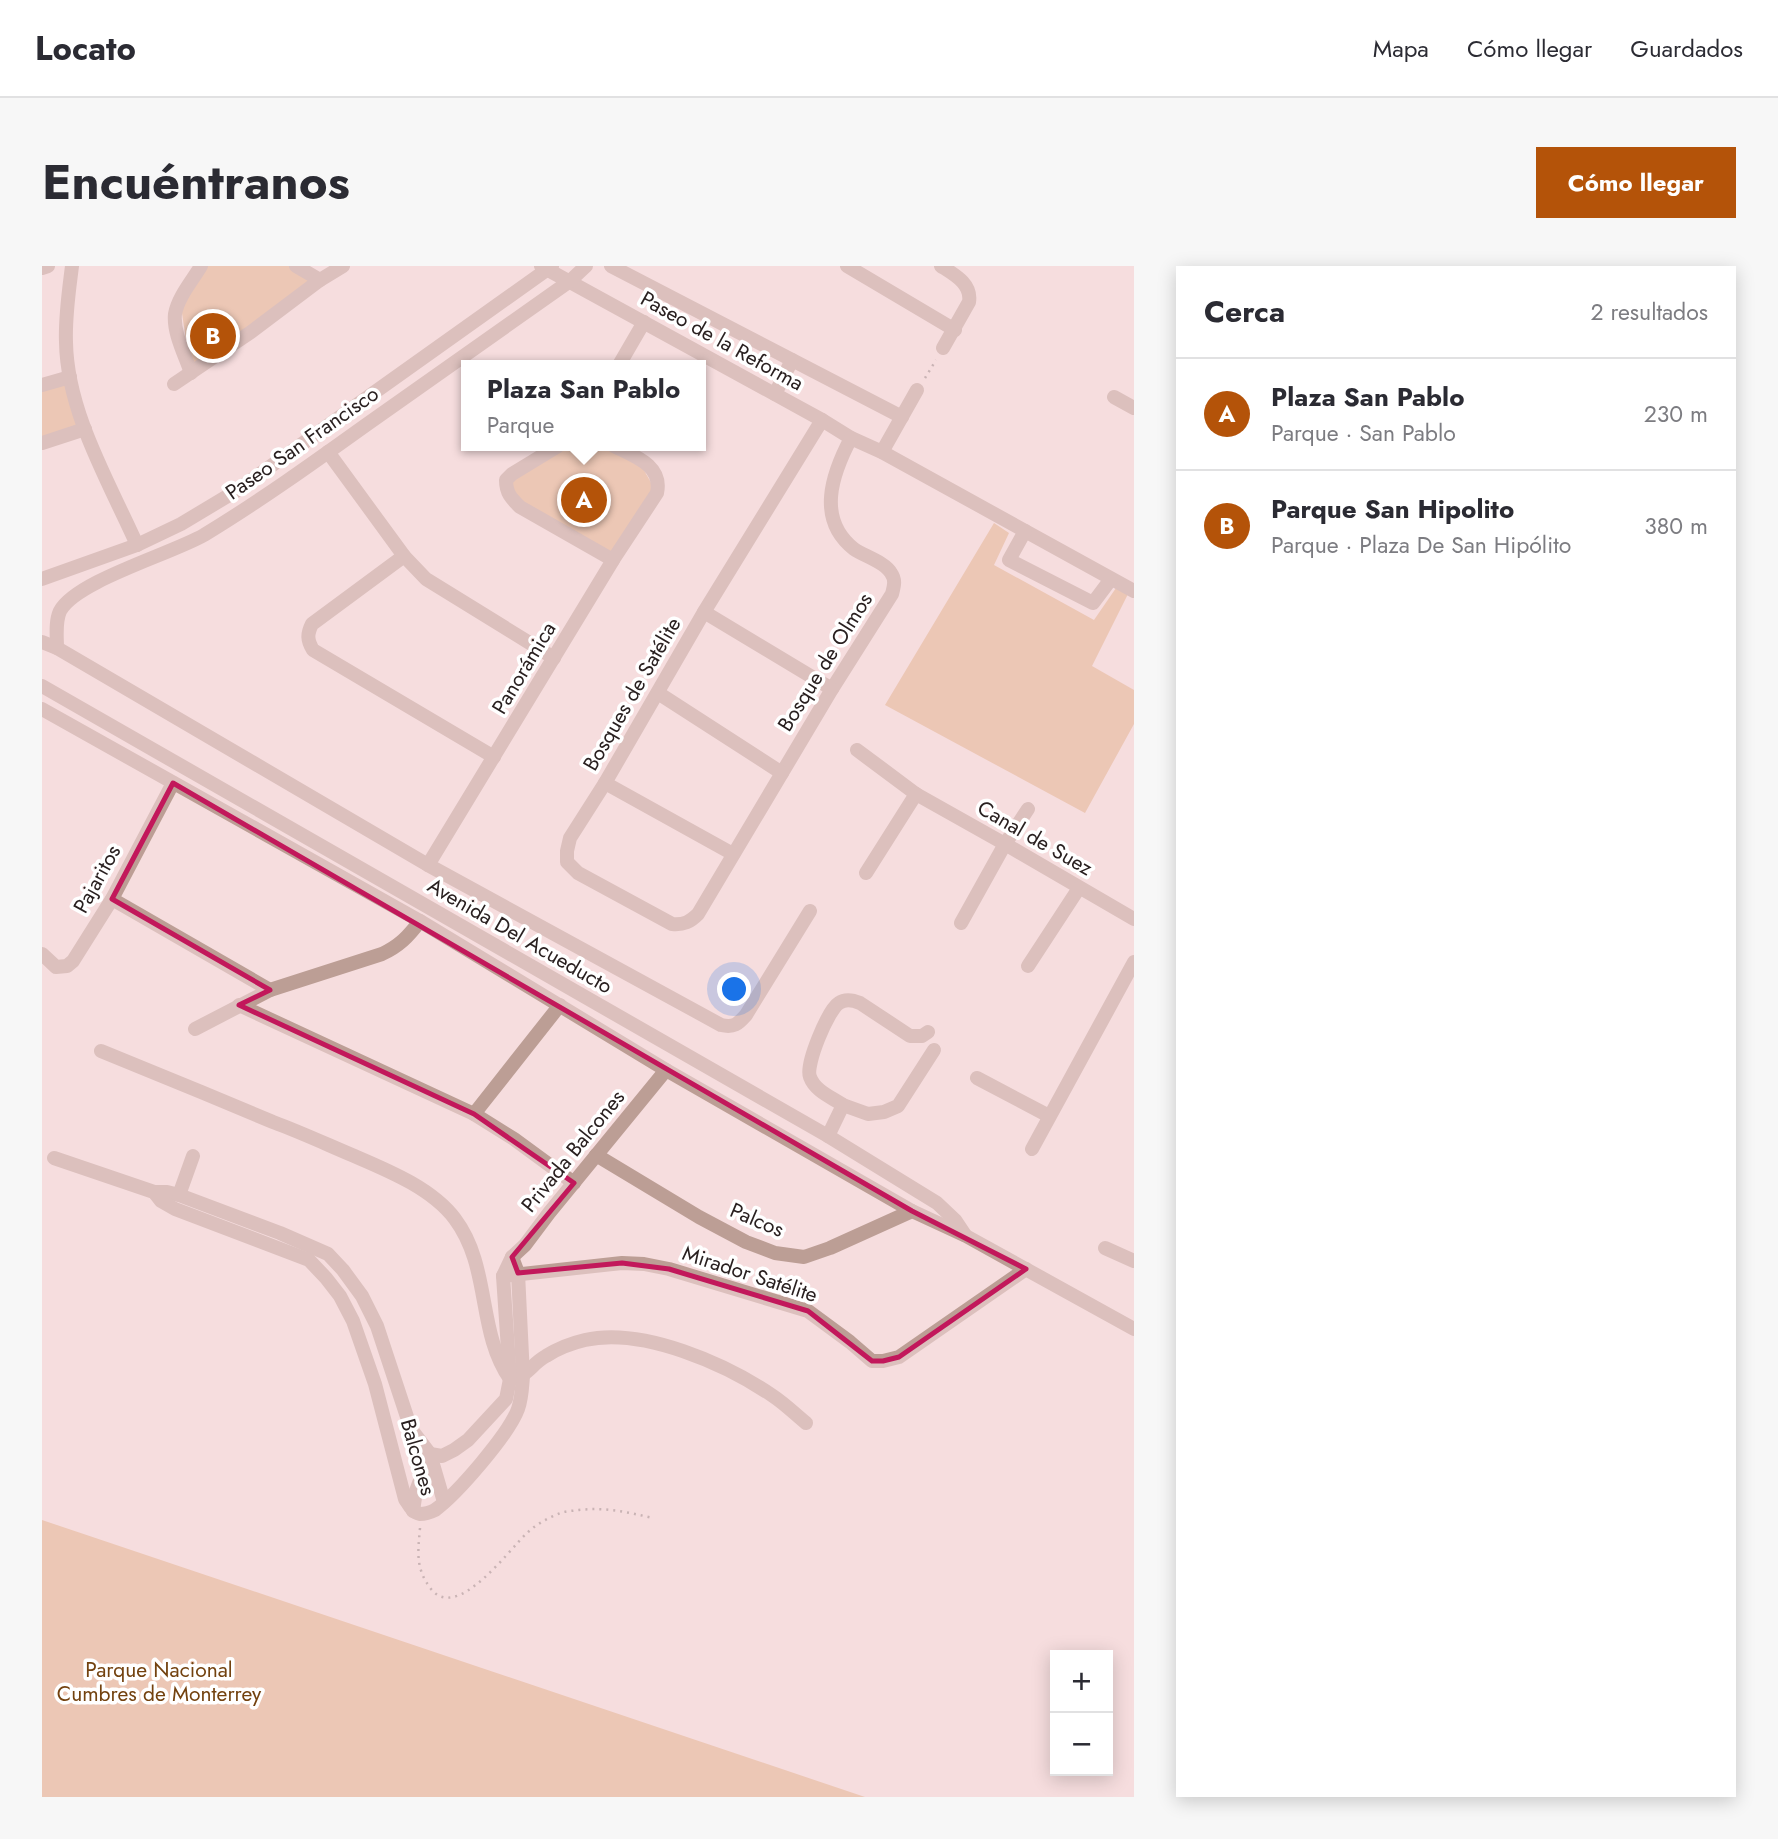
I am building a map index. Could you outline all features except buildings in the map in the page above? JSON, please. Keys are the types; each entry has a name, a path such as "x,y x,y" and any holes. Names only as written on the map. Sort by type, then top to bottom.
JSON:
{"street":[{"path":"42,268 48,266"},
{"path":"72,266 66,343 70,377 85,429 138,545"},
{"path":"191,373 177,333 175,316 180,300 201,266"},
{"path":"296,266 320,279"},
{"path":"174,384 251,332 320,279 343,266"},
{"name":"Paseo San Francisco","path":"57,648 60,612 69,600 109,576 195,540 264,498 570,281 586,266"},
{"name":"Paseo de la Reforma","path":"611,266 902,417"},
{"path":"847,266 955,330"},
{"name":"Paseo San Francisco","path":"42,579 138,545 181,524 236,491 547,267"},
{"name":"Paseo de la Reforma","path":"547,267 851,438 882,452 1134,591"},
{"path":"943,348 955,330 970,295 963,282 946,269"},
{"path":"622,360 644,322"},
{"path":"775,394 792,360"},
{"path":"42,385 70,377"},
{"path":"882,452 917,390"},
{"path":"1114,397 1134,408"},
{"name":"Bosques de Satélite","path":"698,914 682,925 672,924 578,873 567,862 570,838 822,420"},
{"path":"42,443 85,429"},
{"name":"Bosque de Olmos","path":"698,914 892,594 893,575 854,548 842,536 834,521 830,502 835,475 851,438"},
{"path":"550,451 506,480 510,498 520,507 613,560"},
{"name":"Panorámica","path":"428,865 613,560 657,493 659,484 652,469 644,461 624,451"},
{"path":"328,452 404,556 426,579 554,658"},
{"path":"1025,531 1009,560 1093,603 1111,579"},
{"path":"404,556 312,624 308,634 309,643 313,650 494,757"},
{"path":"704,612 832,689"},
{"name":"Avenida Del Acueducto","path":"42,642 57,648 428,865 721,1025 731,1027 739,1024 810,911"},
{"name":"Avenida Del Acueducto","path":"42,686 828,1136 937,1203 955,1220 966,1236"},
{"path":"658,693 782,773"},
{"name":"Avenida Del Acueducto","path":"42,709 419,922 666,1070 912,1211 966,1236 1134,1329"},
{"name":"Canal de Suez","path":"857,750 916,794 1134,919"},
{"name":"Pajaritos","path":"42,954 56,967 67,966 73,961 112,899 173,783"},
{"path":"605,783 733,855"},
{"path":"866,873 916,794"},
{"path":"961,923 1028,809"},
{"path":"1028,966 1079,888"},
{"path":"112,899 270,990"},
{"path":"195,1029 270,990 382,954 407,939 419,922"},
{"path":"1032,1149 1134,962"},
{"path":"928,1032 922,1036 909,1036 860,1003 851,999 840,1002 833,1008 825,1023 808,1069 810,1077 816,1088 843,1105 868,1114 884,1112 898,1105 934,1050"},
{"path":"239,1005 474,1114 514,1139 574,1183"},
{"path":"474,1114 560,1005"},
{"path":"101,1051 400,1176 436,1200 454,1217 468,1239 476,1258 499,1360 517,1378 544,1357 585,1340 623,1338 644,1341 686,1352 726,1369 774,1397 806,1423"},
{"name":"Privada Balcones","path":"417,1512 433,1512 469,1478 518,1410 522,1393 517,1378 512,1257 525,1245 666,1070"},
{"path":"977,1078 1049,1116"},
{"path":"828,1136 843,1105"},
{"name":"Palcos","path":"596,1155 699,1217 746,1242 775,1253 804,1256 830,1248 912,1211"},
{"path":"179,1195 193,1156"},
{"name":"Balcones","path":"54,1157 154,1192 179,1195 328,1254 362,1296 377,1326 411,1429 430,1454 444,1502"},
{"name":"Balcones","path":"154,1192 161,1201 175,1209 309,1260 326,1278 340,1296 353,1321 375,1384 405,1499 417,1512"},
{"path":"1105,1248 1134,1261"},
{"name":"Mirador Satélite","path":"511,1274 622,1263 669,1269 808,1311 872,1360 883,1361 900,1357 1026,1269"},
{"name":"Privada Balcones","path":"430,1454 442,1456 468,1440 501,1406 517,1378"},
{"path":"417,1512 416,1492 430,1454"}],"path":[{"path":"917,390 943,348"},
{"name":"Balcones","path":"417,1512 417,1561 420,1571 430,1588 437,1595 447,1598 456,1597 471,1588 527,1533 543,1521 561,1513 595,1508 653,1518"}],"highlighted area":[{"path":"173,783 912,1211 1026,1269 899,1357 872,1361 808,1311 669,1269 622,1263 518,1273 512,1257 574,1183 474,1114 239,1005 270,990 112,899"}],"green space":[{"path":"201,266 296,266 320,280 191,373 180,300"},
{"path":"70,377 85,429 42,441 42,385"},
{"path":"561,451 616,451 637,458 657,493 613,560 520,507 506,480"},
{"path":"994,523 1009,533 994,565 1094,620 1116,588 1128,594 1092,666 1134,690 1134,724 1085,813 885,705"},
{"name":"Parque Nacional Cumbres de Monterrey","path":"42,1520 865,1797 42,1797"}],"place":[{"name":"Parque San Hipolito","path":"213,336"},
{"name":"Plaza San Pablo","path":"584,500"}]}
